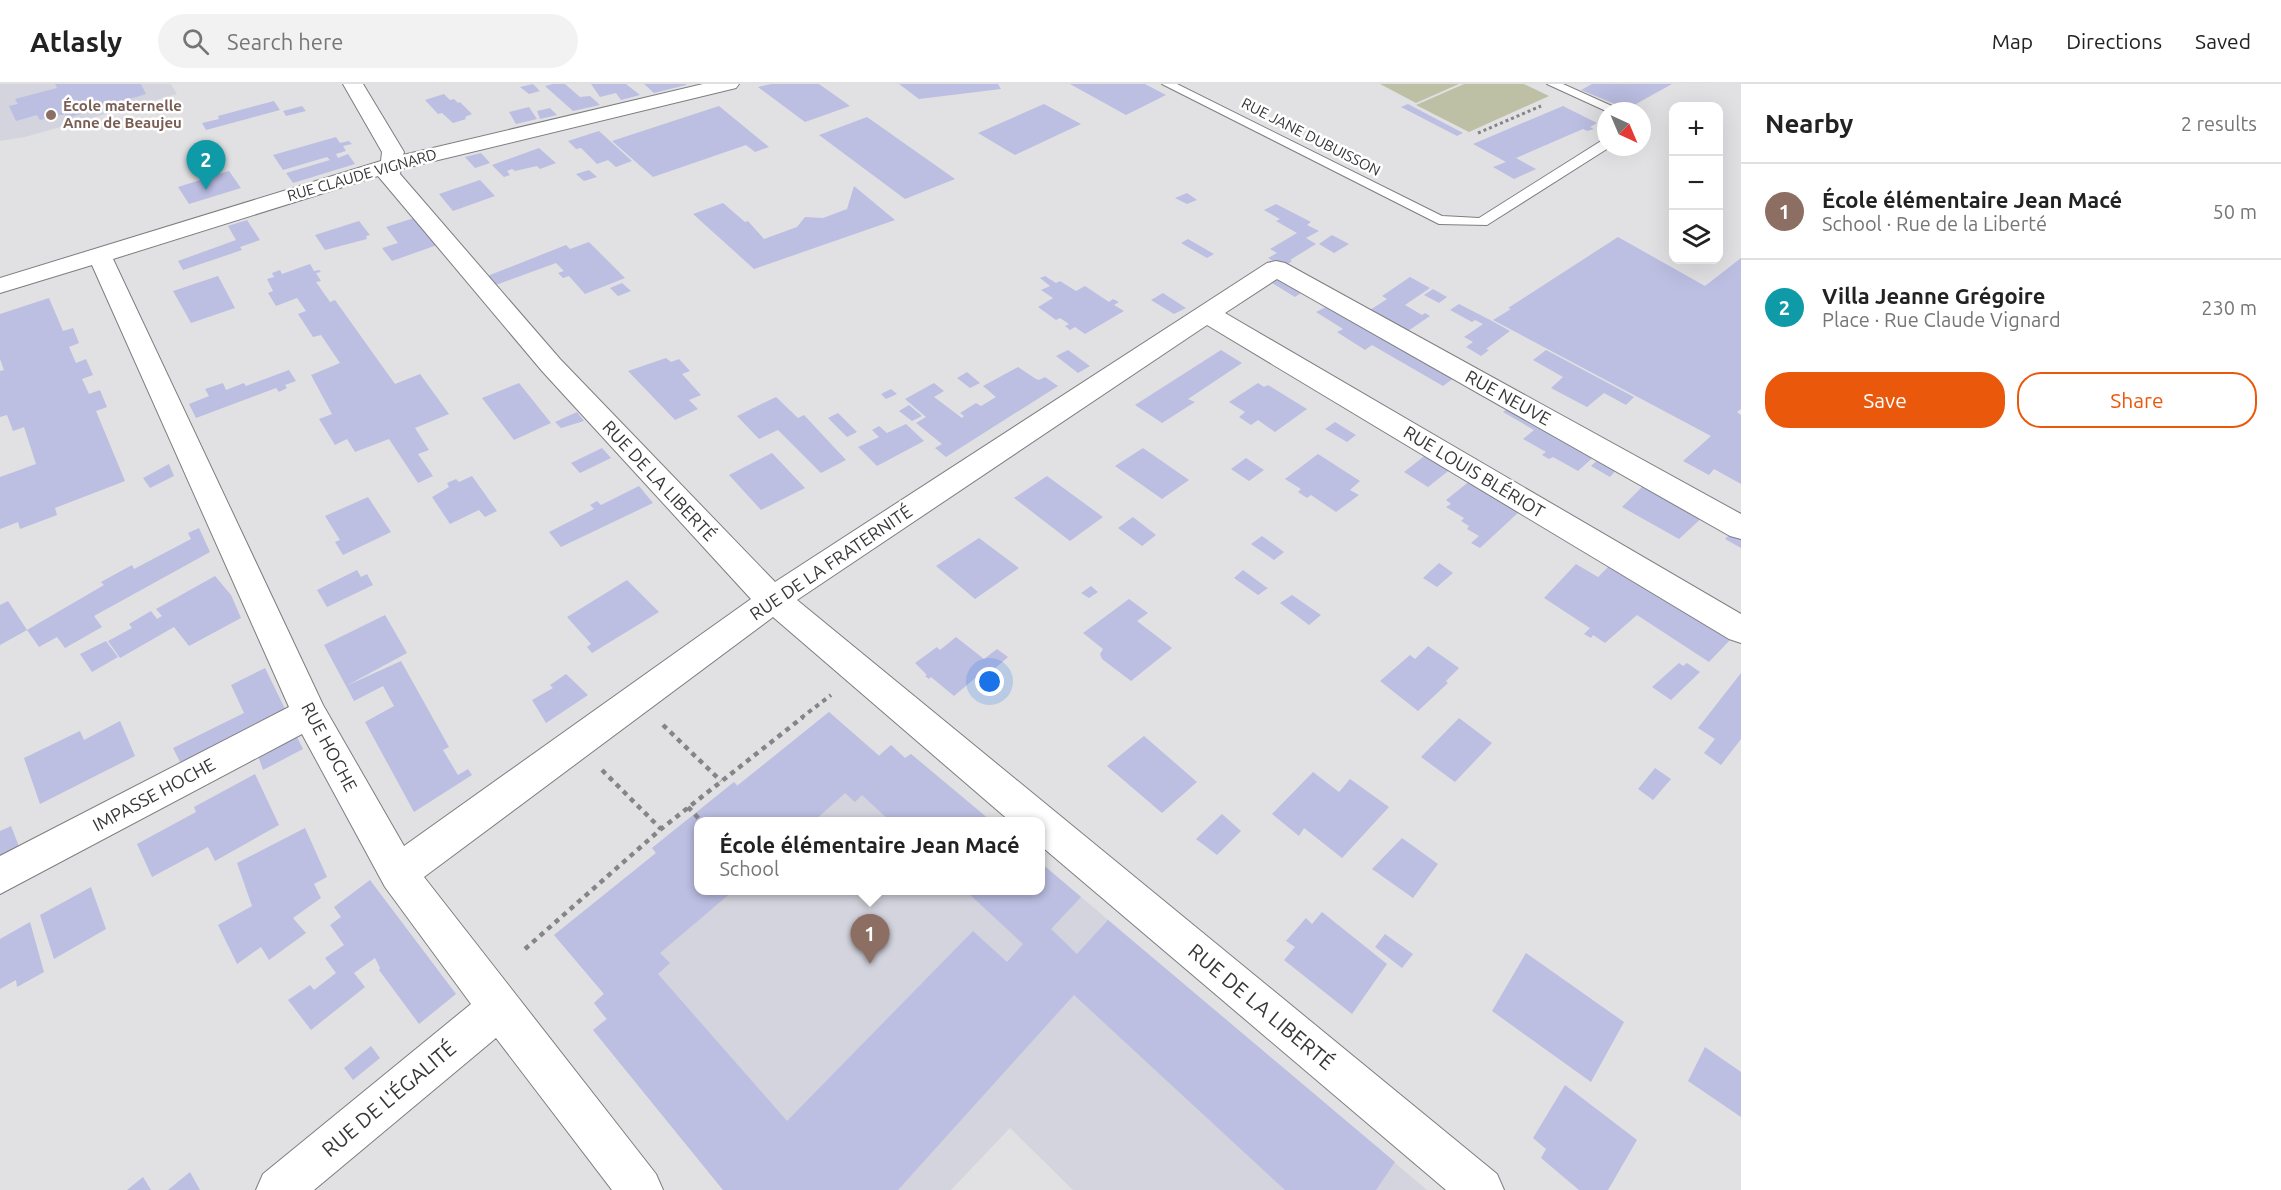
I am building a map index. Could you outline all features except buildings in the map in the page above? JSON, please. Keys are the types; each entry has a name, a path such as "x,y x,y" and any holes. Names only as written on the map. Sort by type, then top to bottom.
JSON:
{"street":[{"name":"RUE DE LA LIBERTÉ","path":"353,84 393,152 389,175 551,364 754,583 1034,817"},
{"name":"RUE CLAUDE VIGNARD","path":"0,286 389,165 729,84"},
{"name":"RUE HOCHE","path":"99,255 309,713 399,874 640,1190"},
{"name":"RUE DE LA FRATERNITÉ","path":"399,874 432,847 774,600 1276,268"},
{"name":"RUE NEUVE","path":"1276,268 1741,528"},
{"name":"RUE LOUIS BLÉRIOT","path":"1207,314 1741,630"},
{"name":"IMPASSE HOCHE","path":"0,876 309,713"},
{"name":"RUE DE LA LIBERTÉ","path":"1045,826 1481,1190"},
{"name":"RUE DE L'ÉGALITÉ","path":"279,1190 499,1008"}],"lane":[{"name":"RUE JANE DUBUISSON","path":"1168,84 1439,220 1482,222 1597,150"},
{"path":"1553,84 1597,103"}],"path":[{"path":"1478,133 1541,106"},
{"path":"525,949 687,807 832,695"},
{"path":"655,717 721,781"},
{"path":"600,768 661,829"},
{"path":"687,807 697,817"}],"shaded area":[{"name":"École maternelle Anne de Beaujeu","path":"0,84 171,84 177,94 25,137 0,141"},
{"path":"829,712 879,755 891,745 905,758 911,754 987,817 694,817 694,895 1045,895 1045,866 1427,1190 1073,1190 1010,1128 951,1190 723,1190 593,1030 606,1019 594,1003 604,993 554,935 656,853 652,848 734,782 738,785"}],"green space":[{"path":"1380,84 1459,84 1416,103"},
{"path":"1464,84 1524,84 1549,96 1469,132 1416,105"}],"place":[{"name":"École maternelle Anne de Beaujeu","path":"51,115"},
{"name":"Villa Jeanne Grégoire","path":"206,190"},
{"name":"École élémentaire Jean Macé","path":"870,964"}]}
